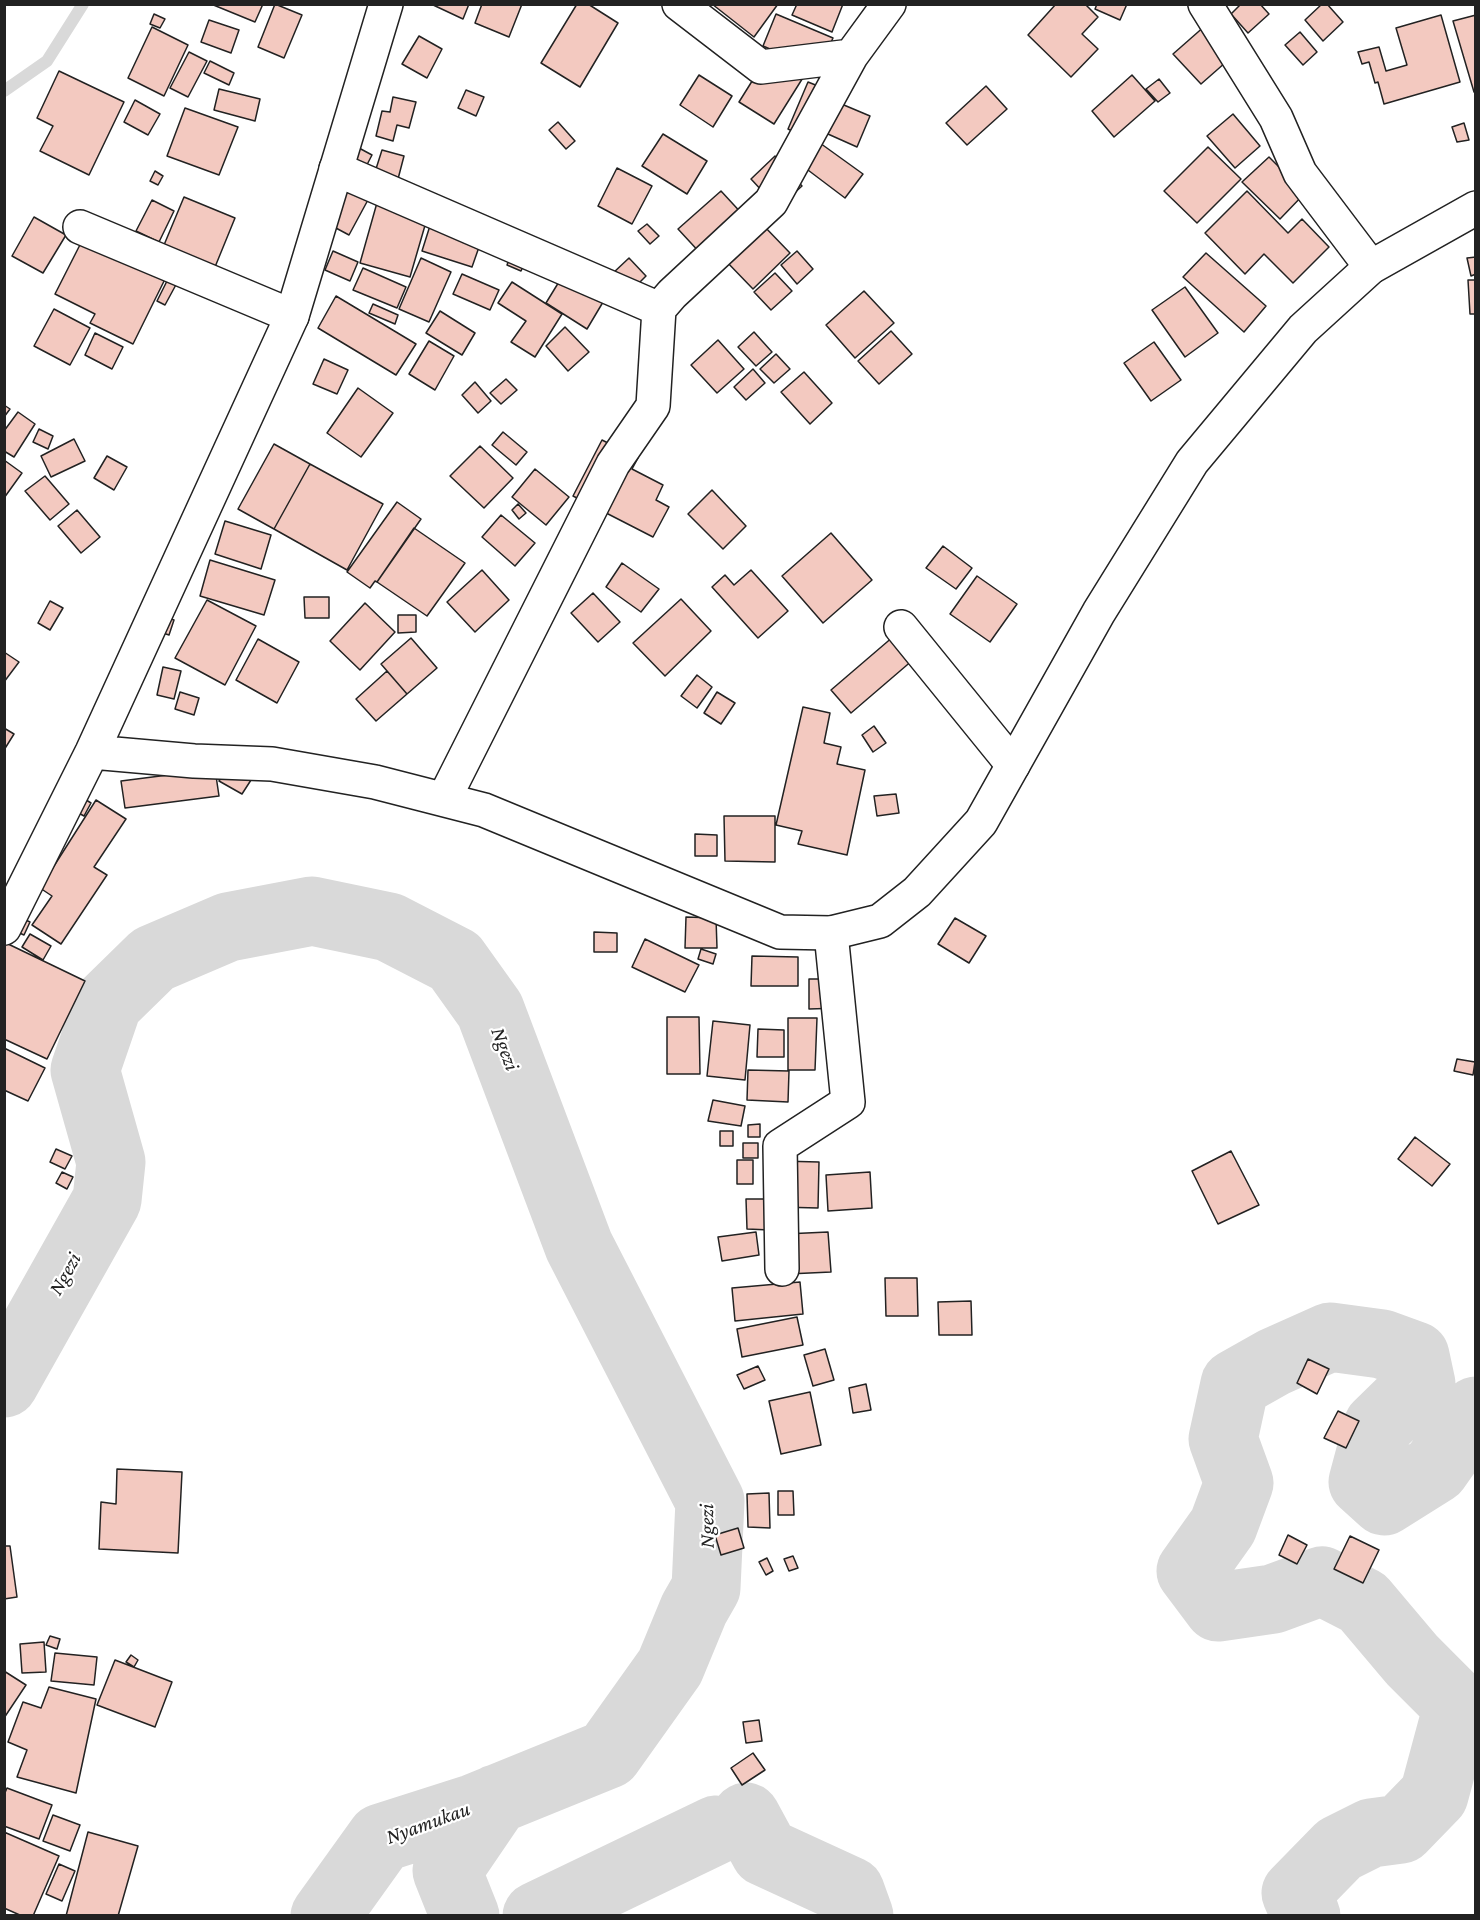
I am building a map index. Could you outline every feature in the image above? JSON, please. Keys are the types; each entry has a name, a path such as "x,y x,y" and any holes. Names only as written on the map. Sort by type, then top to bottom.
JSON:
{"main road":[{"path":"4,928 92,752 292,316 386,4"},
{"path":"679,4 760,67 851,56"},
{"path":"444,799 614,464 654,406 659,309 672,294 771,202 851,56 889,4"},
{"path":"1205,4 1276,118 1299,173 1371,267"},
{"path":"336,169 659,309"},
{"path":"92,752 194,761 272,764 375,782 444,799 484,810 780,932 831,933 880,921 917,892 981,822 1099,612 1192,462 1303,328 1371,267 1476,208"},
{"path":"80,227 292,316"},
{"path":"900,627 1013,765"},
{"path":"782,1269 780,1146 848,1102 831,933"}],"building":[{"path":"211,4 263,4 255,22"},
{"path":"275,4 302,15 284,58 258,47"},
{"path":"431,4 469,4 463,19"},
{"path":"482,4 522,4 509,37 475,23"},
{"path":"577,4 588,4 618,23 580,87 541,63"},
{"path":"712,4 778,4 754,37"},
{"path":"797,4 843,4 832,32 792,15"},
{"path":"1056,4 1085,4 1098,17 1082,34 1098,49 1071,77 1028,35"},
{"path":"1097,4 1127,4 1120,20 1095,9"},
{"path":"1241,4 1260,4 1269,14 1248,33 1231,14"},
{"path":"1322,4 1327,4 1343,22 1323,41 1305,20"},
{"path":"154,14 165,19 160,28 150,24"},
{"path":"776,14 833,38 819,70 763,46"},
{"path":"1441,15 1460,82 1384,104 1369,62 1362,64 1358,52 1379,47 1386,71 1407,65 1396,28"},
{"path":"1476,15 1476,92 1474,92 1453,21"},
{"path":"209,20 239,30 231,53 201,42"},
{"path":"1206,25 1234,55 1201,84 1173,54"},
{"path":"152,27 188,45 164,96 128,78"},
{"path":"1300,32 1317,52 1303,65 1285,45"},
{"path":"419,36 442,49 427,78 402,64"},
{"path":"189,52 207,61 188,97 170,88"},
{"path":"769,54 804,76 774,124 739,102"},
{"path":"210,61 234,73 229,85 204,73"},
{"path":"59,71 124,102 89,175 40,151 53,126 37,118"},
{"path":"699,75 732,96 713,127 680,105"},
{"path":"1132,75 1155,101 1114,137 1092,111"},
{"path":"1159,79 1170,93 1158,102 1146,89"},
{"path":"808,82 828,90 807,138 788,129"},
{"path":"986,86 1007,109 967,145 946,123"},
{"path":"219,89 260,99 255,121 214,110"},
{"path":"466,90 484,97 476,116 458,108"},
{"path":"393,97 416,102 409,128 397,125 393,141 376,136 382,111 390,112"},
{"path":"135,100 160,114 148,135 124,122"},
{"path":"832,100 870,116 857,147 819,130"},
{"path":"185,108 238,127 219,175 167,156"},
{"path":"1233,114 1260,146 1235,168 1207,136"},
{"path":"558,122 575,141 566,149 549,130"},
{"path":"1464,123 1469,140 1457,142 1452,127"},
{"path":"663,134 707,161 687,194 642,166"},
{"path":"813,138 863,174 845,198 796,161"},
{"path":"346,141 372,155 358,182"},
{"path":"1208,147 1241,179 1197,223 1164,191"},
{"path":"382,150 404,156 398,179 375,172"},
{"path":"775,156 802,186 778,208 751,179"},
{"path":"1269,157 1305,193 1280,219 1242,182"},
{"path":"617,168 652,186 632,224 598,206"},
{"path":"155,171 163,176 158,185 150,181"},
{"path":"338,182 369,198 349,235 319,219"},
{"path":"382,185 426,222 410,277 360,263"},
{"path":"721,191 745,217 702,255 678,229"},
{"path":"1247,191 1288,233 1302,219 1329,247 1293,283 1264,254 1245,274 1205,233"},
{"path":"184,197 235,218 215,267 164,245"},
{"path":"152,200 174,211 159,242 136,231"},
{"path":"434,213 485,230 472,267 422,251"},
{"path":"34,217 66,235 43,273 12,256"},
{"path":"647,224 659,236 650,244 638,231"},
{"path":"762,224 790,253 753,289 724,259"},
{"path":"88,229 170,269 133,344 90,323 95,314 55,294"},
{"path":"513,249 528,255 521,271 507,265"},
{"path":"333,251 358,262 350,281 325,270"},
{"path":"797,251 813,269 797,284 781,265"},
{"path":"1206,253 1266,306 1244,332 1183,277"},
{"path":"1476,257 1476,274 1471,276 1467,258"},
{"path":"421,258 451,272 429,322 399,309"},
{"path":"629,258 646,276 629,293 612,274"},
{"path":"568,267 609,292 587,329 546,303"},
{"path":"363,268 406,287 397,308 353,290"},
{"path":"775,273 792,291 771,310 754,292"},
{"path":"462,274 499,290 490,310 453,294"},
{"path":"169,277 178,281 165,305 157,301"},
{"path":"1468,280 1476,280 1476,314 1470,314"},
{"path":"512,282 562,314 535,357 511,342 526,321 498,303"},
{"path":"1185,287 1218,333 1185,357 1152,310"},
{"path":"864,291 894,323 855,358 826,325"},
{"path":"336,296 416,344 396,375 318,328"},
{"path":"373,304 398,315 395,324 369,313"},
{"path":"54,309 90,328 70,365 34,346"},
{"path":"440,311 475,333 462,355 426,333"},
{"path":"565,327 589,352 568,371 546,346"},
{"path":"891,331 912,354 879,384 858,361"},
{"path":"754,332 772,352 756,366 738,347"},
{"path":"95,333 123,347 112,369 85,355"},
{"path":"718,340 744,369 717,393 691,365"},
{"path":"429,341 454,356 435,390 409,374"},
{"path":"1154,342 1181,380 1151,401 1124,363"},
{"path":"776,354 790,369 774,383 760,369"},
{"path":"324,359 348,370 337,394 313,384"},
{"path":"753,369 765,383 746,400 734,387"},
{"path":"804,372 832,403 810,424 781,392"},
{"path":"506,379 517,390 501,404 490,393"},
{"path":"475,382 491,401 478,413 462,395"},
{"path":"358,388 393,413 361,457 327,433"},
{"path":"4,405 10,409 4,417"},
{"path":"18,412 35,424 14,457 4,451 4,431"},
{"path":"39,429 53,436 48,449 33,442"},
{"path":"503,432 527,452 516,465 492,445"},
{"path":"74,439 85,461 51,477 41,456"},
{"path":"602,440 638,458 632,469 663,485 656,500 669,507 653,537 573,496"},
{"path":"274,444 310,464 274,529 238,509"},
{"path":"480,446 513,478 484,508 450,476"},
{"path":"107,456 127,467 114,490 94,478"},
{"path":"4,460 22,473 4,498"},
{"path":"310,464 383,504 347,570 274,529"},
{"path":"535,469 569,497 546,525 512,497"},
{"path":"45,476 69,504 50,520 25,491"},
{"path":"712,490 746,526 723,549 688,514"},
{"path":"397,502 421,519 377,582 375,581 370,588 347,572"},
{"path":"518,504 526,513 519,519 512,510"},
{"path":"77,510 100,537 81,553 58,526"},
{"path":"501,515 535,543 515,566 482,537"},
{"path":"225,521 271,535 261,569 215,554"},
{"path":"414,528 465,563 427,616 377,582"},
{"path":"831,533 872,580 823,623 782,576"},
{"path":"943,546 972,568 956,589 926,568"},
{"path":"210,560 275,580 264,615 200,596"},
{"path":"622,563 659,589 641,612 606,587"},
{"path":"482,570 509,600 475,632 447,602"},
{"path":"751,570 788,611 758,638 712,587 725,575 734,585"},
{"path":"977,576 1017,604 990,642 950,614"},
{"path":"593,593 620,622 598,642 571,613"},
{"path":"304,597 329,597 329,618 305,618"},
{"path":"681,599 711,631 665,676 633,643"},
{"path":"207,600 256,626 225,685 175,658"},
{"path":"50,601 63,608 50,630 38,623"},
{"path":"365,603 395,632 360,670 330,641"},
{"path":"156,614 174,620 169,635 151,629"},
{"path":"398,615 416,615 416,632 398,633"},
{"path":"894,636 914,659 851,713 831,690"},
{"path":"411,638 437,668 407,694 381,664"},
{"path":"258,639 299,662 277,703 236,680"},
{"path":"4,652 19,662 4,682"},
{"path":"163,667 181,671 174,699 157,695"},
{"path":"387,671 407,694 376,721 356,699"},
{"path":"697,675 712,687 697,708 681,696"},
{"path":"180,692 199,698 194,715 175,709"},
{"path":"717,692 735,703 721,724 704,713"},
{"path":"803,707 830,713 824,743 841,747 837,764 865,770 847,855 798,844 802,831 776,825"},
{"path":"874,726 886,743 873,752 862,735"},
{"path":"4,728 14,734 4,750"},
{"path":"228,767 251,780 242,794 219,781"},
{"path":"215,769 219,796 125,808 121,781"},
{"path":"896,794 899,813 877,816 874,796"},
{"path":"83,798 91,803 84,816 75,811"},
{"path":"96,800 126,819 94,867 107,875 61,944 32,925 52,896 40,888"},
{"path":"724,816 775,816 775,862 725,861"},
{"path":"695,834 717,835 717,856 695,856"},
{"path":"15,915 30,922 24,935 8,928"},
{"path":"686,917 716,918 717,948 685,948"},
{"path":"955,918 986,936 969,963 938,944"},
{"path":"594,932 617,933 617,952 594,952"},
{"path":"30,934 51,946 43,960 22,947"},
{"path":"645,939 699,965 685,992 632,967"},
{"path":"4,942 85,981 47,1059 4,1039"},
{"path":"701,949 716,954 713,964 698,959"},
{"path":"752,956 798,957 798,986 751,986"},
{"path":"809,979 840,979 840,1008 809,1009"},
{"path":"667,1017 699,1017 700,1074 667,1074"},
{"path":"788,1018 817,1018 815,1070 788,1070"},
{"path":"713,1021 750,1025 745,1080 707,1076"},
{"path":"758,1029 784,1030 784,1057 757,1057"},
{"path":"4,1048 45,1068 28,1101 4,1090"},
{"path":"1457,1059 1475,1062 1473,1075 1454,1071"},
{"path":"748,1070 789,1071 788,1102 747,1100"},
{"path":"713,1100 745,1106 741,1126 708,1121"},
{"path":"760,1124 760,1137 748,1137 748,1125"},
{"path":"720,1131 733,1131 733,1146 720,1146"},
{"path":"1415,1137 1450,1164 1432,1186 1398,1159"},
{"path":"743,1143 758,1143 758,1158 743,1158"},
{"path":"56,1149 72,1156 65,1169 50,1162"},
{"path":"1231,1151 1259,1205 1218,1224 1192,1171"},
{"path":"737,1160 753,1160 753,1184 737,1184"},
{"path":"780,1161 819,1162 818,1208 779,1207"},
{"path":"62,1172 73,1177 67,1189 56,1183"},
{"path":"870,1172 872,1208 828,1211 826,1175"},
{"path":"746,1199 770,1199 770,1230 747,1229"},
{"path":"756,1232 759,1255 722,1261 718,1237"},
{"path":"828,1232 831,1272 788,1274 785,1234"},
{"path":"885,1278 917,1278 918,1316 886,1316"},
{"path":"800,1282 803,1314 735,1321 732,1288"},
{"path":"971,1301 972,1335 939,1335 938,1302"},
{"path":"797,1317 803,1345 742,1357 737,1329"},
{"path":"825,1349 834,1380 813,1386 804,1355"},
{"path":"1308,1359 1329,1369 1317,1394 1297,1383"},
{"path":"758,1366 765,1380 744,1389 737,1375"},
{"path":"866,1384 871,1410 853,1413 849,1388"},
{"path":"810,1392 821,1445 781,1454 769,1401"},
{"path":"1338,1411 1359,1421 1346,1448 1324,1438"},
{"path":"117,1469 182,1472 178,1553 99,1549 101,1502 116,1504"},
{"path":"778,1491 793,1491 794,1515 778,1515"},
{"path":"769,1493 770,1528 748,1527 747,1494"},
{"path":"738,1528 744,1548 721,1555 715,1535"},
{"path":"1288,1535 1307,1545 1297,1564 1279,1555"},
{"path":"1350,1536 1379,1550 1363,1583 1334,1569"},
{"path":"4,1546 10,1546 17,1597 4,1599"},
{"path":"793,1556 798,1568 789,1571 784,1559"},
{"path":"767,1558 773,1571 766,1575 759,1562"},
{"path":"50,1636 60,1639 57,1649 46,1645"},
{"path":"44,1642 46,1672 22,1673 20,1644"},
{"path":"55,1653 97,1657 94,1685 51,1681"},
{"path":"131,1655 138,1660 134,1667 126,1662"},
{"path":"115,1660 172,1682 155,1727 97,1705"},
{"path":"4,1671 26,1685 4,1718"},
{"path":"49,1687 96,1699 76,1793 17,1777 27,1750 8,1742 23,1702 41,1708"},
{"path":"759,1720 762,1741 746,1743 743,1722"},
{"path":"753,1753 765,1770 742,1785 731,1768"},
{"path":"7,1788 52,1805 39,1839 4,1826 4,1795"},
{"path":"53,1815 80,1825 70,1851 43,1841"},
{"path":"4,1832 59,1856 33,1916 22,1916 4,1908"},
{"path":"88,1832 138,1846 118,1916 66,1916"},
{"path":"59,1864 75,1871 62,1901 46,1894"}],"waterway":[{"path":"4,91 47,61 83,4"},
{"name":"Ngezi","path":"4,1383 107,1200 111,1162 85,1070 108,1003 153,959 228,927 312,911 389,927 455,961 490,1010 579,1246 710,1501 706,1588 694,1609 670,1667 608,1754 475,1808 381,1838 325,1916"},
{"path":"1306,1916 1296,1893 1339,1849 1371,1833 1401,1829 1434,1795 1458,1706 1412,1660 1363,1602 1322,1581 1273,1599 1218,1607 1191,1571 1223,1526 1239,1483 1223,1439 1235,1384 1274,1362 1330,1337 1382,1344 1415,1356 1421,1384 1378,1426 1363,1482 1384,1501 1435,1469 1476,1411"},
{"name":"Nyamukau","path":"465,1916 447,1871 496,1799"},
{"path":"746,1817 765,1852 850,1891 859,1916"},
{"path":"537,1916 716,1830"}]}
